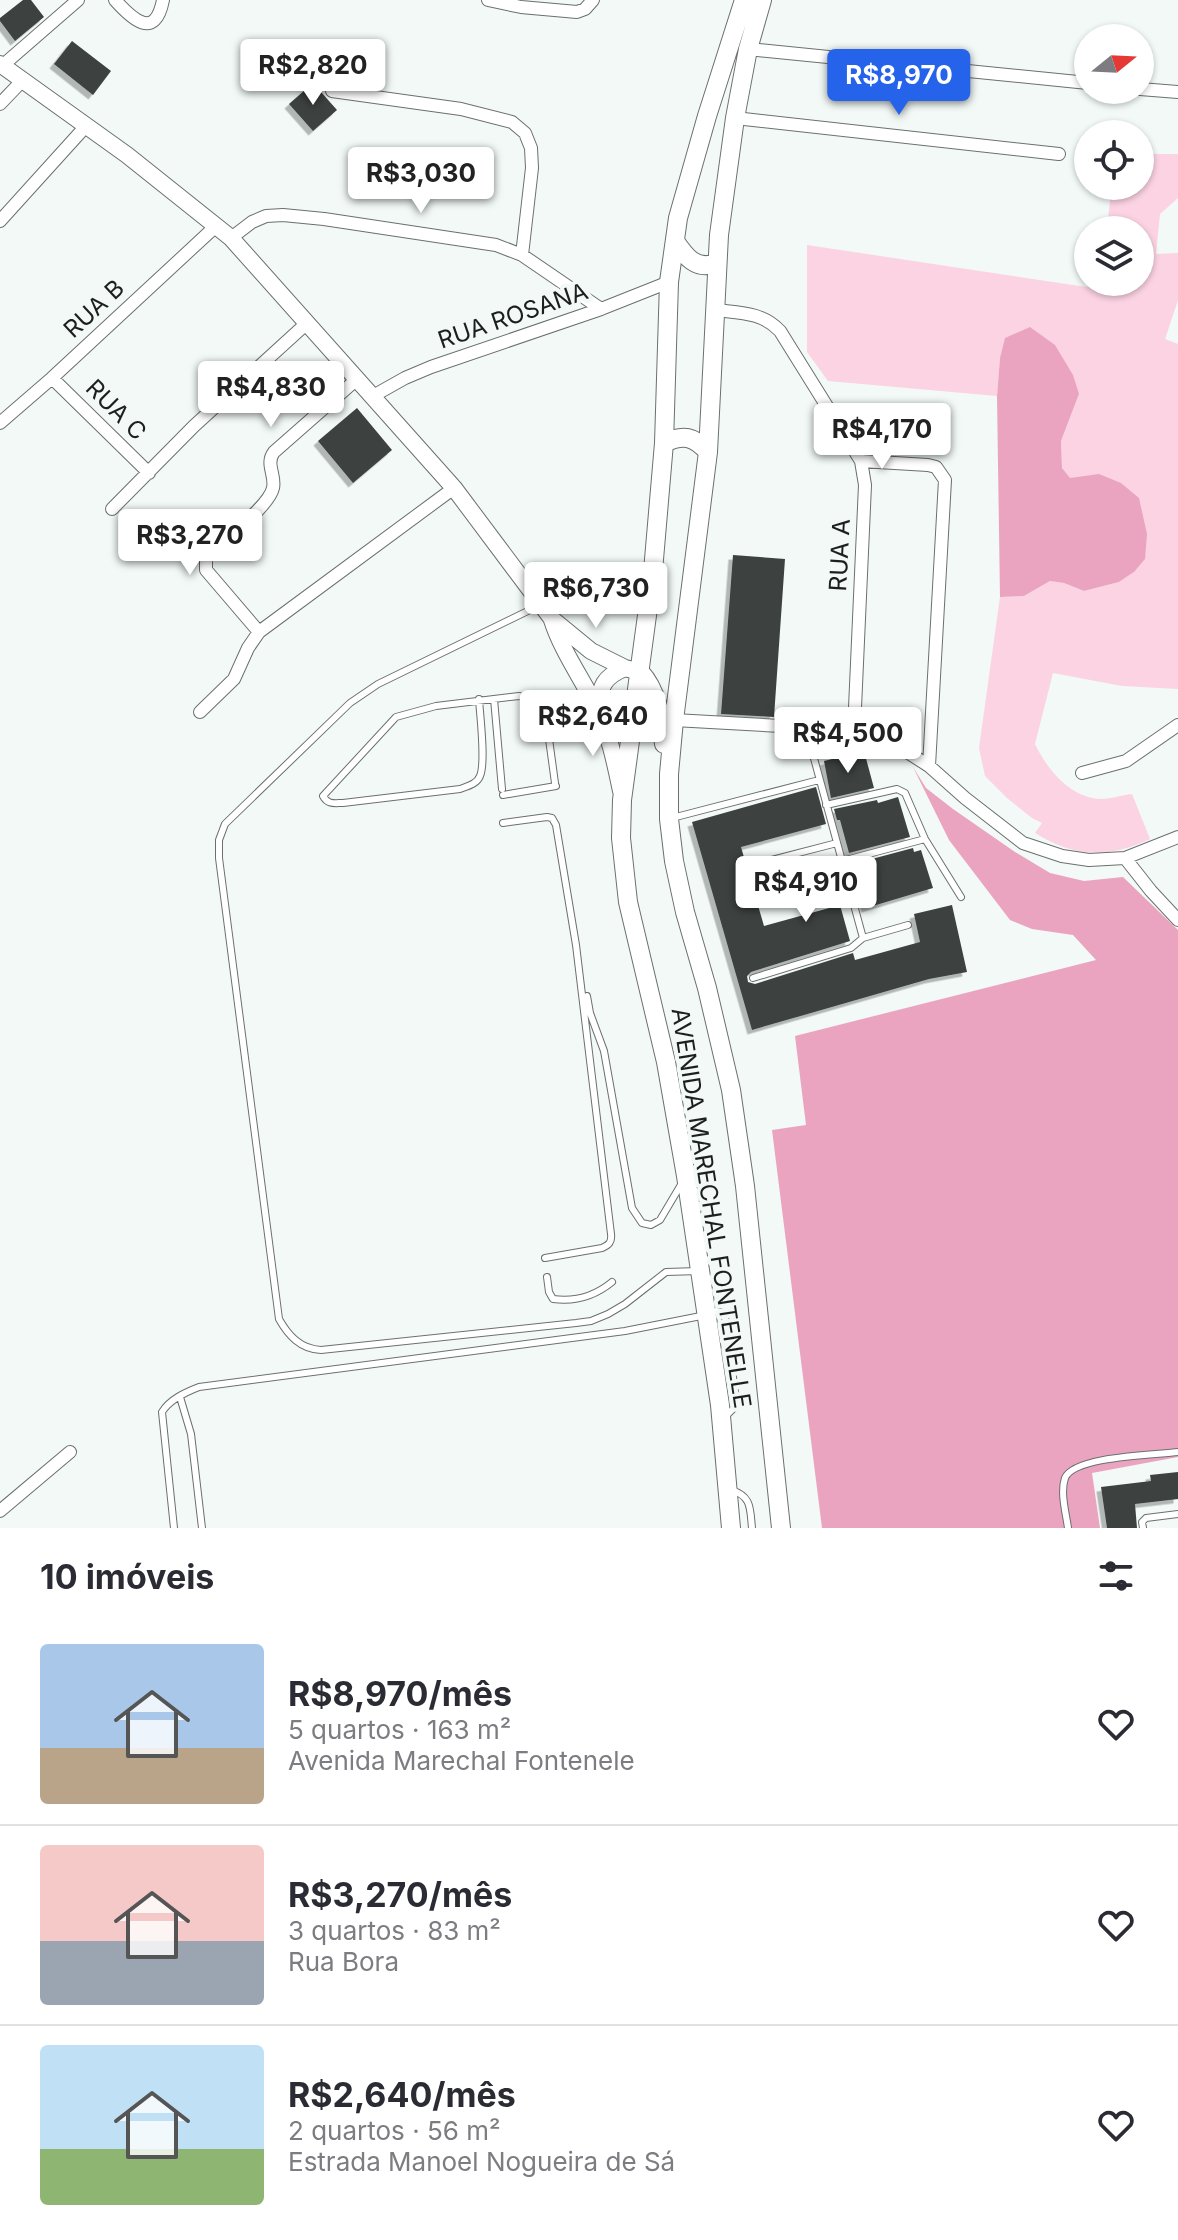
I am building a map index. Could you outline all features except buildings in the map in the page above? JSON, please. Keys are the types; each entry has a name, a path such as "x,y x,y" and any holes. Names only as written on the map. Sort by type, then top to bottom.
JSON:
{"main road":[{"name":"AVENIDA MARECHAL FONTENELLE","path":"731,1528 721,1418 686,1176 666,1062 628,902 621,838 632,670 653,571 664,443 669,282 678,218 744,0"},
{"name":"AVENIDA MARECHAL FONTENELLE","path":"762,0 748,49 735,118 716,263 708,452 674,720 669,819 685,912 731,1090 781,1528"},
{"path":"1,65 231,238 454,488 552,619 565,651 597,708 616,764 622,800"},
{"path":"675,241 692,262 708,266 716,263"},
{"path":"664,443 686,436 694,438 708,452"},
{"path":"552,619 591,651 632,670 649,684 656,702 669,774"},
{"path":"597,708 600,690 609,676 632,670"}],"street":[{"path":"1,65 78,0"},
{"path":"115,0 135,21 142,24 154,21 162,5"},
{"path":"488,0 521,7 577,12 593,0"},
{"path":"748,49 1074,82"},
{"path":"0,104 22,81"},
{"path":"1154,90 1178,92"},
{"path":"332,91 461,109 512,122 525,133 531,148 532,168 522,255"},
{"path":"735,118 1059,154"},
{"path":"0,221 86,126"},
{"path":"231,238 252,222 266,216 283,215 496,245 522,255 601,309"},
{"name":"RUA B","path":"0,423 216,226"},
{"name":"RUA ROSANA","path":"373,396 431,367 601,309 669,282"},
{"name":"RUA A","path":"716,310 752,314 771,321 861,461 865,485 854,730"},
{"path":"112,509 194,426 307,323"},
{"name":"RUA C","path":"52,378 149,473"},
{"path":"259,632 206,570 205,564 211,552 269,498 273,481 269,464 274,452 357,379"},
{"path":"861,461 928,465 936,467 945,480 929,766"},
{"path":"200,712 234,679 259,632 454,488"},
{"path":"674,720 854,730 904,750 929,766 1023,843 1062,856 1089,860 1125,858 1178,837"},
{"path":"1082,773 1126,761 1178,725"},
{"path":"1125,858 1178,920"},
{"path":"0,1511 70,1452"}],"lane":[{"path":"542,604 378,684 350,703 225,824 219,840 279,1319 287,1333 299,1344 312,1350 341,1350 591,1321 625,1304 666,1272 700,1271"},
{"path":"479,699 482,766 480,778 473,784 460,789 343,803 326,801 323,796 396,717 416,710 479,699 519,696 533,698 546,717 555,785 502,792 494,699"},
{"path":"806,727 863,938"},
{"path":"669,819 819,780"},
{"path":"826,805 901,790 925,839 961,897"},
{"path":"503,823 547,817 552,818 556,825 576,945 612,1240 602,1248 545,1258"},
{"path":"842,861 925,839"},
{"path":"760,863 837,843"},
{"path":"774,903 847,882"},
{"path":"753,978 851,948 863,938 908,925"},
{"path":"587,996 604,1051 632,1208 642,1223 651,1225 660,1220 686,1176"},
{"path":"547,1277 553,1299 561,1300 597,1294 612,1282"},
{"path":"174,1528 162,1412 167,1403 187,1391 625,1331 706,1315"},
{"path":"180,1397 191,1434 202,1528"},
{"path":"1068,1528 1063,1487 1066,1474 1076,1467 1091,1462 1178,1452"},
{"path":"728,1489 747,1500 752,1528"},
{"path":"1143,1528 1142,1522 1146,1518 1178,1514"}],"shaded area":[{"path":"1154,154 1178,154 1178,198 1160,214 1156,254 1178,253 1178,300 1165,339 1178,344 1178,689 1122,686 1053,673 1035,744 1053,772 1079,794 1101,799 1132,794 1150,839 1120,850 1091,852 1063,847 1035,833 1042,823 1007,798 985,776 979,748 1000,597 1024,596 1050,581 1084,591 1119,582 1134,572 1062,468 1061,441 1079,394 1000,358 997,396 828,381 807,352 807,245 1074,285 1074,296 1154,296 1154,216 1108,216 1110,200 1154,200"},
{"path":"1030,327 1055,345 1073,375 1079,394 1061,441 1062,468 1070,478 1099,474 1121,483 1139,498 1147,534 1145,559 1134,572 1119,582 1084,591 1050,581 1024,596 1000,597 997,396 1000,358 1005,338"},
{"path":"913,767 926,788 1015,852 1050,873 1084,881 1123,877 1178,930 1178,1457 1092,1473 1100,1528 822,1528 772,1130 806,1125 795,1036 1096,960 1073,935 1032,929 1010,920 949,840"}]}
